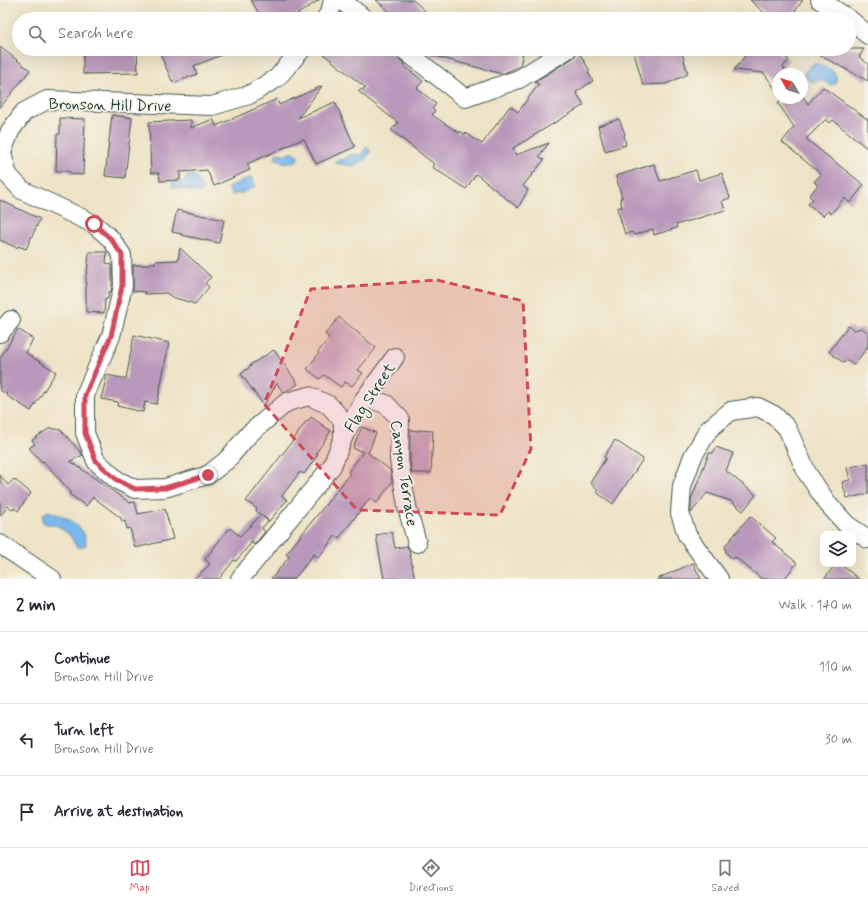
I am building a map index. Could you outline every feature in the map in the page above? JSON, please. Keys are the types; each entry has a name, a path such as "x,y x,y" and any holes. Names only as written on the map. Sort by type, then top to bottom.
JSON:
{"street":[{"path":"330,12 333,0"},
{"path":"341,0 356,12"},
{"path":"820,0 838,12"},
{"path":"856,25 868,35"},
{"name":"Bronson Hill Drive","path":"240,579 332,466 343,438 343,421 329,405 309,396 287,402 249,434 227,460 208,475 165,488 135,489 117,480 96,461 85,433 85,395 111,336 122,286 122,255 111,239 94,224 22,190 8,175 2,153 10,131 24,112 47,100 212,106 249,95 276,78 296,56"},
{"path":"412,56 465,98 520,80 557,56"},
{"name":"Flag Street","path":"343,438 365,398 395,357"},
{"name":"Canyon Terrace","path":"365,398 386,404 400,419 399,461 408,511 416,542"},
{"path":"719,579 687,535 680,514 682,486 693,456 709,430 731,411 758,407 774,415 787,428 807,473 828,504 847,524 868,539"},
{"path":"0,544 52,579"}],"highlighted area":[{"path":"437,280 523,301 531,449 500,515 357,510 264,404 311,289"}],"water":[{"path":"814,64 822,65 830,69 836,75 835,84 830,85 822,80 813,82 808,80 808,68"},
{"path":"366,147 370,150 370,154 359,164 354,166 335,163 336,160 345,159 351,154 361,155"},
{"path":"291,152 298,155 298,159 294,163 283,162 275,158 276,154 279,153 286,155"},
{"path":"187,175 195,176 203,191 201,193 172,187 173,182 182,182 186,180"},
{"path":"251,177 256,186 242,193 231,195 228,187"},
{"path":"48,511 73,522 79,527 83,532 86,545 80,548 76,546 70,535 58,526 44,523 42,521 43,515"}],"building":[{"path":"251,0 319,0 301,12 258,12"},
{"path":"376,0 413,0 426,12 390,12"},
{"path":"750,0 803,0 794,12 763,12"},
{"path":"0,47 30,70 0,108"},
{"path":"856,49 864,49 859,57 868,64 868,81 821,56 856,56"},
{"path":"83,56 137,56 138,73 83,74"},
{"path":"161,56 219,56 194,66 197,74 174,83 173,80 172,81"},
{"path":"326,56 395,56 404,63 403,65 423,81 417,88 436,104 432,109 435,111 432,115 459,133 460,131 464,134 466,133 482,144 510,106 518,112 539,84 534,82 574,56 581,56 590,71 588,72 593,81 576,92 584,105 513,148 516,155 549,143 539,156 544,160 523,186 528,190 518,208 476,174 466,189 432,167 434,164 391,130 398,123 358,91 366,88"},
{"path":"434,56 522,56 520,66 502,74"},
{"path":"635,56 683,56 688,74 666,84 643,85"},
{"path":"745,56 784,56 789,60 784,68 772,68 772,84 764,73 734,70"},
{"path":"322,86 298,118 335,102 355,147 316,164 303,139 247,164 250,170 214,186 207,170 180,172 180,180 160,181 159,173 151,173 149,122 191,120 191,128 213,119 216,126 277,99 279,105"},
{"path":"823,87 868,120 868,149 833,120 830,123 826,119 806,139 864,185 850,203 844,198 831,214 828,211 823,216 808,204 813,199 809,196 818,185 814,182 821,174 782,142 794,127 779,104 808,104"},
{"path":"112,115 132,118 125,178 105,176"},
{"path":"60,118 85,119 83,175 73,174 67,171 56,171 57,134 60,134"},
{"path":"619,119 625,134 626,145 605,151 598,126"},
{"path":"654,164 660,181 696,170 699,180 722,173 730,198 722,201 725,210 676,225 677,228 654,235 653,229 634,235 632,232 625,234 617,208 622,207 620,198 622,198 616,176"},
{"path":"0,200 40,219 26,249 18,246 17,248 0,240"},
{"path":"177,210 224,220 219,243 172,232"},
{"path":"180,248 211,277 205,283 209,287 195,304 172,297 166,293 145,294 145,292 133,291 133,265 149,265 149,263 155,263 155,261 178,260"},
{"path":"89,252 107,252 106,263 112,265 111,292 109,292 108,299 105,299 104,313 86,312 86,273"},
{"path":"339,317 376,348 358,370 363,373 352,386 345,382 341,387 324,375 320,379 307,369 329,338 325,334"},
{"path":"848,326 855,330 862,328 868,333 868,346 854,365 846,360 844,363 829,352"},
{"path":"18,329 33,339 26,353 56,372 31,411 0,390 0,358"},
{"path":"134,335 169,343 157,404 145,402 143,412 117,406 118,402 101,399 107,375 126,379"},
{"path":"274,350 298,384 283,393 277,383 264,406 241,374 251,366 250,365"},
{"path":"311,417 331,431 316,453 318,454 304,474 300,472 282,496 287,500 269,521 246,501 307,420 308,421"},
{"path":"362,427 376,433 368,453 390,470 392,482 377,503 370,498 339,538 335,536 318,558 314,554 294,579 271,579 289,557 286,554 350,474 348,472 363,452 353,448"},
{"path":"50,428 61,430 83,455 70,461 130,503 135,502 138,514 165,509 173,539 135,548 130,528 127,529 125,521 122,522 121,518 93,497 86,506 69,494 71,492 29,448 35,444 32,440"},
{"path":"410,430 433,431 431,473 412,473 410,460"},
{"path":"615,440 643,459 613,504 596,492 598,489 590,483 606,458 604,457"},
{"path":"716,447 733,453 726,471 756,495 743,511 731,501 707,493 691,513 691,500 709,453 713,453"},
{"path":"868,463 868,494 847,498 842,482 850,480 847,468"},
{"path":"0,475 8,485 14,479 31,493 18,511 14,508 13,510 8,506 0,516"},
{"path":"261,515 268,521 262,528 265,532 254,545 252,542 236,561 234,560 219,579 194,579 210,564 205,559 230,528 240,536"},
{"path":"750,516 776,538 772,542 797,563 784,579 762,579 735,557 733,559 726,553 725,546"},
{"path":"392,532 395,548 407,546 409,550 415,579 384,579 376,535"},
{"path":"693,563 701,579 657,579"},
{"path":"834,567 844,567 859,579 824,579"}],"route":[{"path":"94,224 111,239 122,255 122,286 111,336 85,395 85,433 96,461 117,480 135,489 165,488 208,475"}]}
